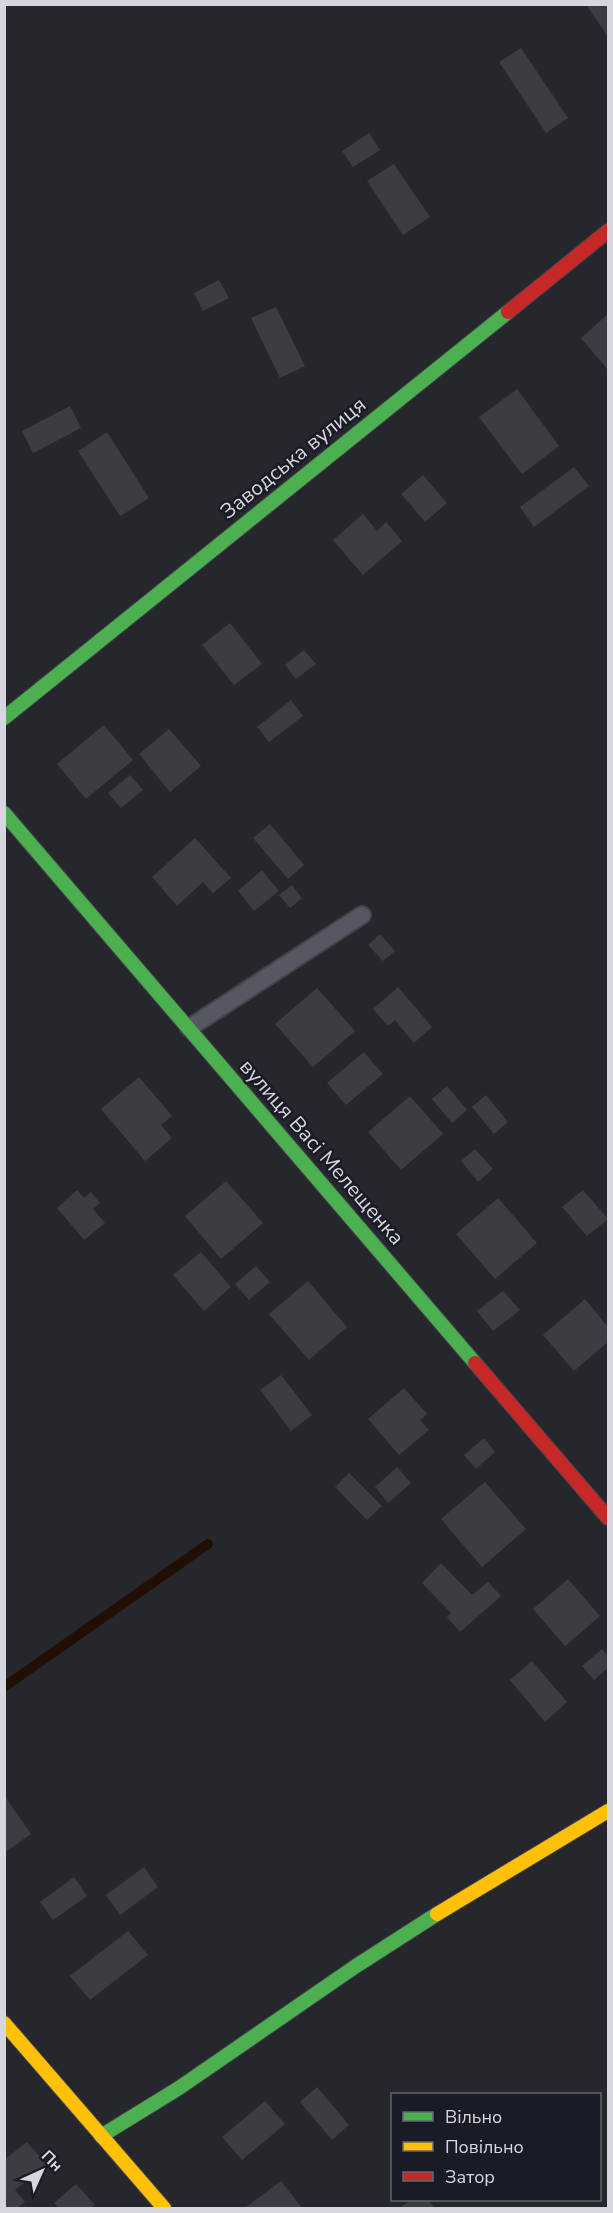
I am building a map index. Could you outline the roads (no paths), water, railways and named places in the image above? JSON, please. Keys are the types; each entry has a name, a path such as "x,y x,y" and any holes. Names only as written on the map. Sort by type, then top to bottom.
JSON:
{"street":[{"name":"Заводська вулиця","path":"4,718 609,231"},
{"name":"вулиця Васі Мелещенка","path":"4,813 609,1518"},
{"path":"101,2136 179,2088 420,1924 609,1811"},
{"path":"4,2024 164,2208"}],"lane":[{"path":"189,1028 362,915"}],"waterway":[{"path":"4,1687 208,1544"}]}
